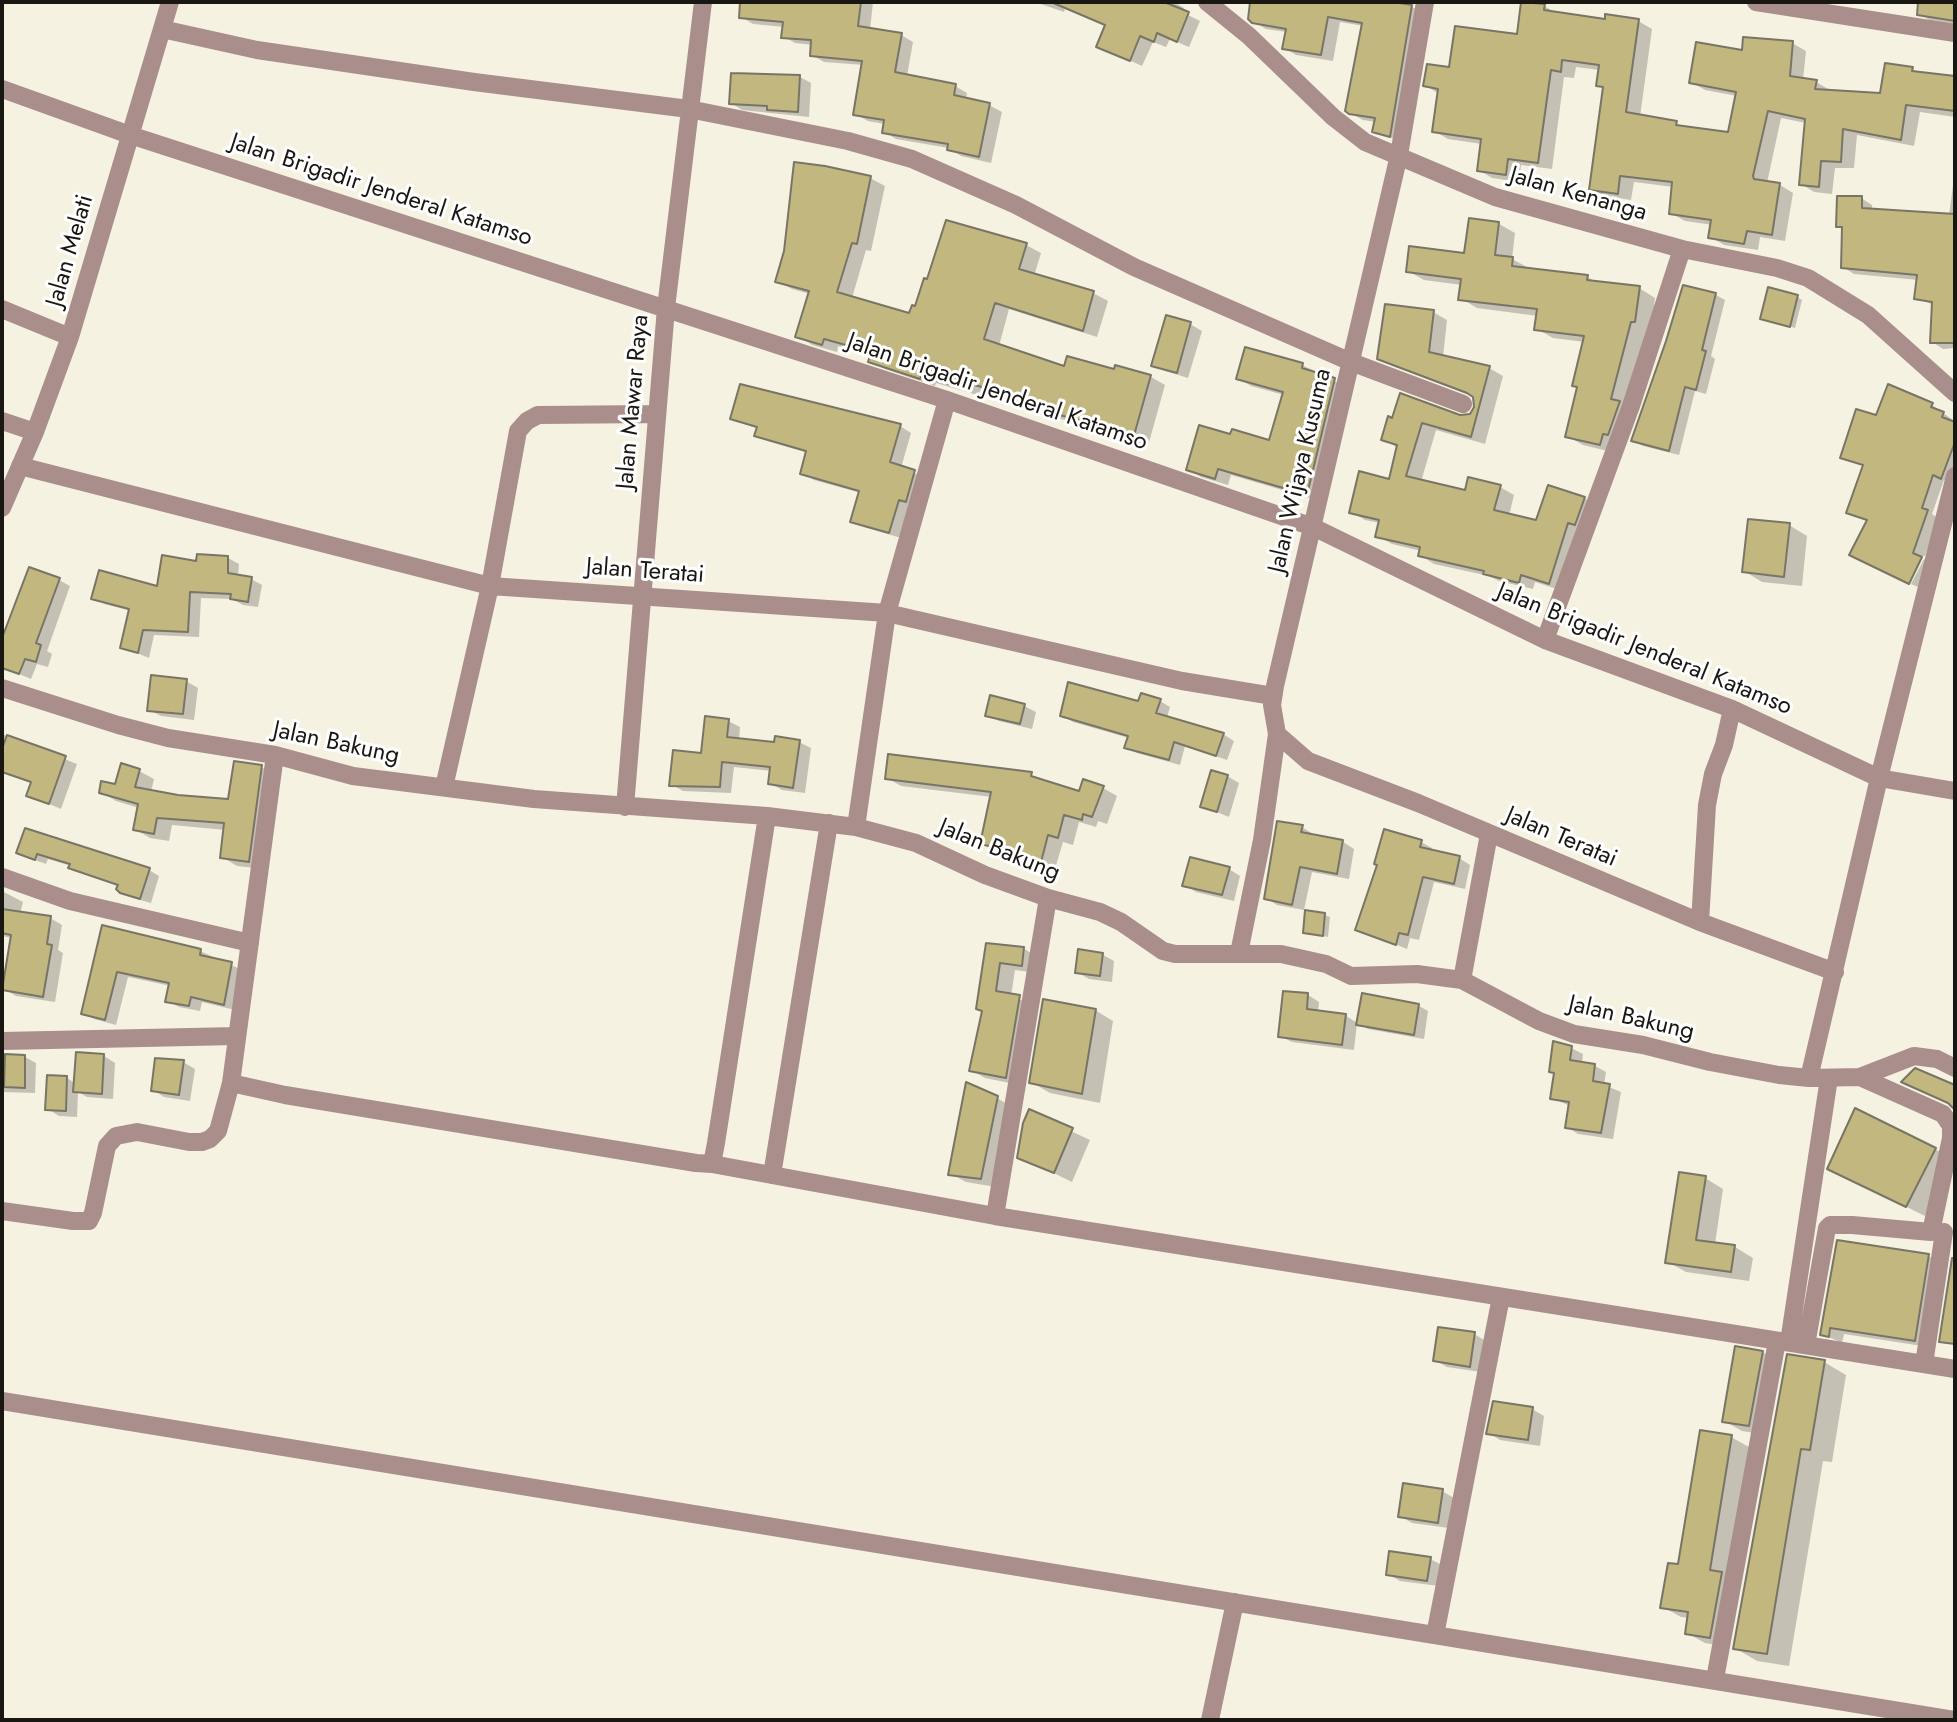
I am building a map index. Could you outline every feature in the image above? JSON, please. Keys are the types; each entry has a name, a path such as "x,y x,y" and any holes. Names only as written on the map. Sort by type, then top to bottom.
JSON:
{"street":[{"name":"Jalan Melati","path":"2,508 35,432 70,337 170,2"},
{"name":"Jalan Mawar Raya","path":"625,807 666,308 703,2"},
{"name":"Jalan Kenanga","path":"1207,2 1249,36 1333,117 1365,142 1495,197 1682,249 1777,268 1808,278 1868,315 1955,393"},
{"name":"Jalan Wijaya Kusuma","path":"1239,953 1262,840 1277,734 1273,696 1399,155 1425,2"},
{"path":"1756,2 1955,33"},
{"path":"162,29 273,53 689,109 848,141 912,159 1016,205 1134,267 1351,362 1463,404"},
{"name":"Jalan Brigadir Jenderal Katamso","path":"2,89 130,135 947,400 1313,527 1545,640 1732,709 1879,778 1955,791"},
{"path":"1545,640 1631,406 1682,249"},
{"path":"2,309 70,337"},
{"path":"856,827 887,613 947,400"},
{"path":"444,787 490,586 518,431 538,415 656,414"},
{"path":"2,421 35,432"},
{"name":"Jalan Teratai","path":"20,466 490,586 887,613 1182,681 1273,696"},
{"path":"1809,1078 1879,778 1955,476"},
{"name":"Jalan Bakung","path":"2,688 168,738 275,755 353,776 534,799 767,816 856,827 916,843 985,875 1048,898 1100,912 1121,922 1163,951 1175,954 1295,956 1326,964 1351,976 1417,974 1462,980 1539,1021 1574,1034 1643,1045 1779,1075 1860,1077 1914,1056 1937,1059 1955,1068"},
{"path":"1700,922 1707,805 1732,709"},
{"name":"Jalan Teratai","path":"1277,734 1308,761 1418,803 1700,922 1835,972"},
{"path":"2,1211 89,1221 107,1146 116,1136 137,1132 202,1142 218,1131 231,1083 275,755"},
{"path":"712,1164 767,816"},
{"path":"772,1175 829,823"},
{"path":"1462,980 1489,834"},
{"path":"2,877 70,901 250,943"},
{"path":"995,1216 1048,898"},
{"path":"2,1041 237,1036"},
{"path":"1860,1077 1948,1119 1951,1138 1943,1232 1924,1364"},
{"path":"1715,1679 1790,1343 1829,1078"},
{"path":"231,1083 315,1100 712,1164 995,1216 1955,1369"},
{"path":"1790,1343 1830,1225 1943,1232"},
{"path":"1435,1635 1501,1297"},
{"path":"2,1401 1954,1720"},
{"path":"1210,1720 1235,1602"}],"building":[{"path":"740,2 861,2 858,26 902,33 895,72 956,84 954,95 990,103 979,157 947,150 948,144 882,133 884,120 853,115 862,61 810,56 811,40 781,38 783,22 739,18"},
{"path":"1051,2 1164,2 1189,12 1177,42 1157,33 1154,42 1140,36 1130,61 1096,47 1105,25"},
{"path":"1250,2 1394,2 1412,5 1390,137 1372,132 1375,118 1345,111 1362,23 1328,17 1321,55 1282,49 1286,29 1252,23 1248,19"},
{"path":"1521,2 1545,4 1544,10 1605,19 1605,14 1639,19 1626,112 1677,121 1676,125 1728,132 1736,92 1689,83 1696,42 1742,50 1743,37 1793,41 1790,76 1817,80 1815,89 1880,93 1885,63 1913,67 1912,71 1955,76 1955,111 1906,105 1901,140 1843,129 1841,162 1821,161 1819,187 1799,185 1805,119 1768,111 1753,176 1754,179 1780,183 1772,235 1747,231 1744,244 1708,238 1711,220 1669,214 1672,182 1620,176 1618,194 1589,190 1603,87 1596,86 1599,65 1562,60 1561,72 1551,70 1538,163 1508,159 1506,175 1477,171 1481,139 1432,132 1438,89 1423,86 1427,64 1449,67 1455,26 1517,34"},
{"path":"1918,2 1955,2 1955,21 1917,15"},
{"path":"731,73 800,75 798,112 729,104"},
{"path":"794,162 871,176 857,244 852,243 837,292 909,313 912,305 915,306 924,278 927,279 946,220 1027,243 1019,269 1094,291 1083,331 995,303 984,339 1064,366 1067,356 1151,375 1133,439 1097,429 1098,425 1021,405 1023,399 971,384 969,390 921,376 920,379 868,362 871,352 824,339 822,345 795,337 809,291 775,282 784,251"},
{"path":"1837,196 1862,196 1862,208 1955,214 1955,343 1930,343 1932,302 1914,299 1917,275 1841,268 1842,227 1836,227"},
{"path":"1469,218 1499,222 1495,255 1513,257 1512,266 1588,275 1587,280 1640,286 1635,322 1631,322 1611,399 1620,401 1608,435 1603,434 1600,445 1565,437 1577,387 1572,386 1584,336 1534,330 1537,309 1458,300 1461,279 1406,272 1409,246 1464,253"},
{"path":"1683,285 1716,293 1696,390 1685,387 1669,451 1631,441"},
{"path":"1768,287 1798,295 1790,327 1760,319"},
{"path":"1385,304 1434,310 1429,352 1490,366 1471,437 1422,423 1406,476 1465,490 1468,477 1501,485 1494,510 1536,520 1548,485 1585,497 1575,525 1568,523 1549,584 1521,575 1519,583 1483,574 1484,571 1418,556 1420,547 1375,537 1379,520 1349,513 1359,471 1389,479 1397,445 1381,440 1388,416 1392,418 1400,393 1460,415 1470,414 1474,407 1473,397 1467,393 1377,359"},
{"path":"1166,315 1191,322 1177,373 1151,366"},
{"path":"1245,347 1303,363 1302,368 1335,378 1307,495 1218,469 1215,479 1186,470 1199,425 1230,434 1232,429 1269,440 1283,392 1236,379"},
{"path":"740,384 901,424 890,462 915,470 906,502 899,500 889,533 850,522 859,491 800,474 806,451 754,436 757,427 730,419"},
{"path":"1888,384 1933,403 1931,407 1944,412 1942,417 1955,422 1955,442 1941,479 1933,475 1922,508 1928,510 1913,553 1922,557 1909,584 1849,555 1867,520 1846,513 1863,465 1840,458 1856,409 1876,415"},
{"path":"1748,519 1790,523 1784,577 1742,572"},
{"path":"197,554 228,556 228,573 252,577 248,602 230,599 231,594 190,592 188,632 143,630 138,653 120,648 129,609 91,599 99,570 157,586 162,555 196,561"},
{"path":"29,567 60,578 36,643 41,645 36,662 25,659 19,674 2,668 2,638"},
{"path":"151,675 187,679 183,714 147,711"},
{"path":"1068,682 1138,701 1141,693 1161,699 1156,713 1224,733 1216,756 1174,742 1169,760 1124,748 1128,736 1060,716"},
{"path":"990,695 1025,704 1020,724 985,716"},
{"path":"705,716 729,719 727,737 774,742 775,736 800,740 793,788 768,784 770,767 722,762 720,787 669,786 673,750 701,753"},
{"path":"7,735 66,756 49,804 26,796 31,782 2,772 2,749"},
{"path":"888,754 1032,772 1031,776 1079,791 1083,779 1104,786 1092,817 1083,814 1082,820 1064,815 1058,838 1048,835 1040,866 1017,860 1019,853 980,844 991,792 885,779"},
{"path":"234,761 262,765 249,862 220,858 224,823 157,818 154,834 133,830 138,804 99,793 101,781 115,784 121,763 140,769 135,787 178,795 228,799"},
{"path":"1211,770 1228,775 1217,812 1200,807"},
{"path":"1277,821 1303,825 1301,832 1343,840 1337,874 1300,867 1292,905 1264,899"},
{"path":"25,828 150,868 140,899 120,893 116,889 118,885 68,868 70,864 37,854 35,860 16,853"},
{"path":"1384,829 1422,840 1420,847 1460,856 1454,884 1423,877 1408,935 1399,933 1396,945 1355,930 1377,865 1374,864"},
{"path":"1190,857 1230,867 1222,895 1182,886"},
{"path":"2,909 51,916 47,944 52,945 43,997 2,990 11,935 2,933"},
{"path":"1305,910 1325,913 1323,936 1303,933"},
{"path":"102,925 201,949 200,955 232,962 224,1005 191,997 189,1006 165,1002 169,983 117,972 105,1020 81,1014"},
{"path":"986,943 1024,947 1022,966 1000,963 996,991 1020,995 1006,1078 969,1071 982,1011 976,1009"},
{"path":"1078,949 1103,953 1100,976 1075,973"},
{"path":"1283,991 1308,993 1307,1009 1346,1014 1342,1045 1278,1037"},
{"path":"1362,993 1419,1004 1414,1035 1356,1025"},
{"path":"1043,999 1096,1009 1082,1094 1029,1083"},
{"path":"1553,1041 1572,1046 1570,1060 1595,1064 1593,1081 1610,1084 1601,1133 1565,1128 1569,1102 1550,1099 1554,1073 1549,1072"},
{"path":"76,1052 104,1054 102,1094 73,1092"},
{"path":"5,1054 25,1055 25,1088 4,1087"},
{"path":"155,1058 184,1060 179,1095 151,1091"},
{"path":"1915,1068 1955,1085 1955,1110 1948,1103 1901,1082"},
{"path":"47,1075 67,1076 66,1111 45,1110"},
{"path":"966,1082 998,1096 981,1179 948,1175"},
{"path":"1855,1108 1936,1148 1906,1207 1827,1169"},
{"path":"1029,1109 1073,1128 1054,1173 1017,1158 1023,1123"},
{"path":"1679,1172 1706,1176 1696,1240 1735,1245 1731,1272 1665,1263"},
{"path":"1837,1240 1929,1254 1915,1341 1830,1328 1829,1337 1820,1335"},
{"path":"1952,1258 1955,1258 1955,1344 1939,1342"},
{"path":"1438,1327 1475,1332 1470,1367 1433,1361"},
{"path":"1735,1346 1763,1351 1749,1426 1722,1422"},
{"path":"1787,1354 1825,1360 1810,1450 1801,1449 1767,1654 1733,1649"},
{"path":"1493,1401 1533,1407 1528,1440 1486,1434"},
{"path":"1700,1430 1732,1435 1710,1570 1722,1572 1710,1638 1685,1634 1688,1612 1660,1608 1668,1563 1678,1564"},
{"path":"1403,1483 1443,1489 1438,1523 1398,1517"},
{"path":"1389,1551 1431,1557 1427,1581 1386,1575"}]}
